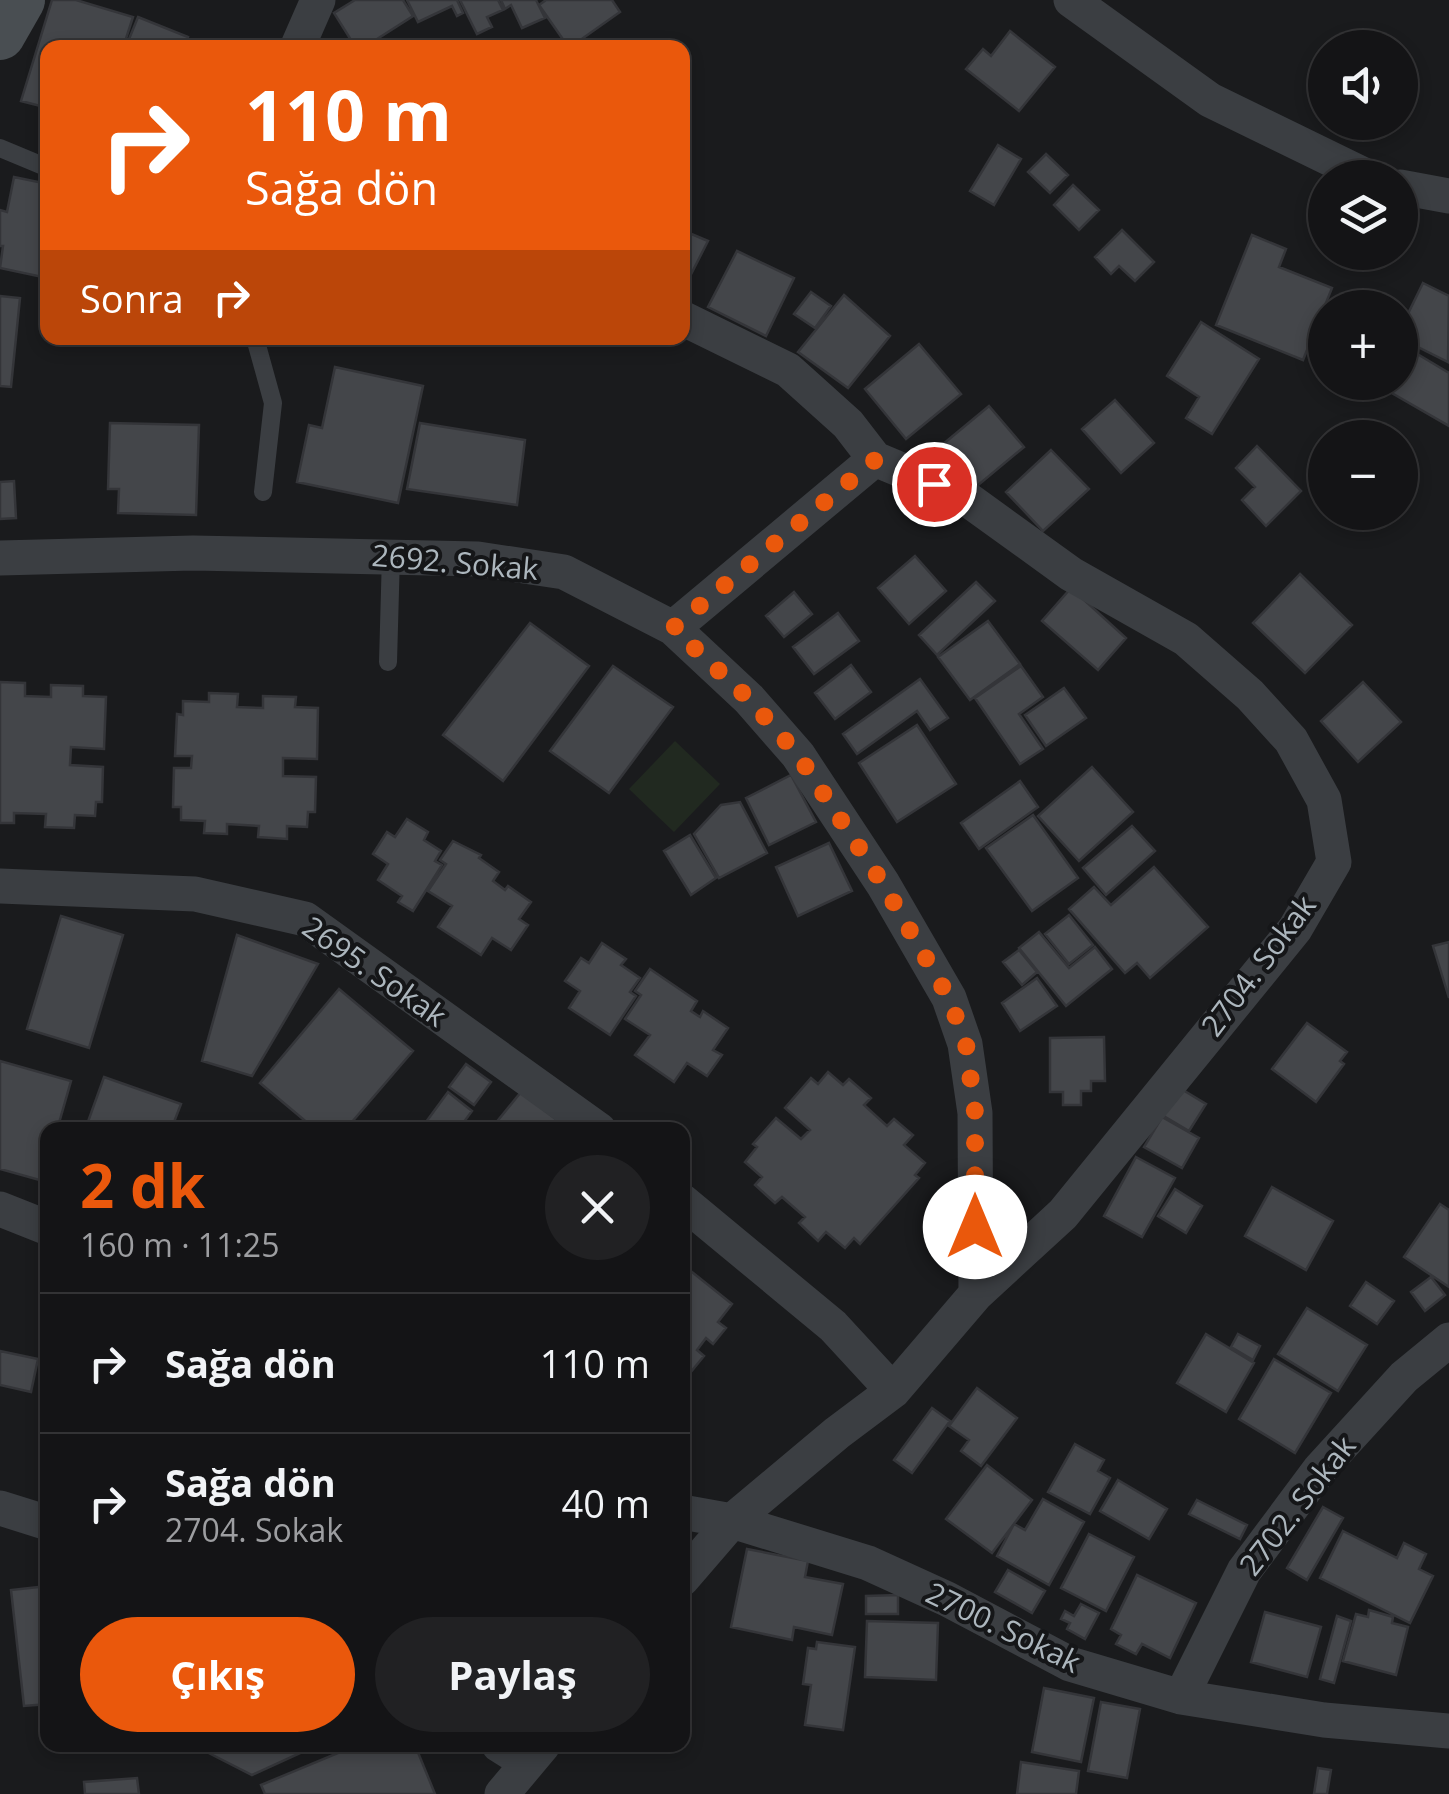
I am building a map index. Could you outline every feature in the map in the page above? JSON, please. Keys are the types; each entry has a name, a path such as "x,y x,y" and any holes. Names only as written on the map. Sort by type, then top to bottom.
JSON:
{"main road":[{"path":"0,35 20,0"}],"street":[{"path":"300,40 318,0"},
{"path":"1070,0 1210,100 1333,160"},
{"path":"1418,191 1449,196"},
{"name":"2704. Sokak","path":"690,322 788,370 848,424 875,460 963,496 1071,574 1199,650 1291,740 1324,800 1334,862 1294,929 1063,1214 976,1294 893,1392 837,1433 732,1521"},
{"path":"673,628 875,460"},
{"name":"2692. Sokak","path":"0,558 193,553 478,559 564,572 673,628 749,699 798,755 883,884 949,998 966,1044 975,1112 976,1294"},
{"name":"2695. Sokak","path":"0,886 196,894 305,918 588,1122"},
{"path":"690,1208 833,1326 893,1392"},
{"path":"0,1209 40,1225"},
{"name":"2702. Sokak","path":"1182,1698 1244,1572 1320,1469 1404,1378 1449,1340"},
{"path":"0,1508 40,1520"},
{"name":"2700. Sokak","path":"690,1513 732,1521 868,1563 1070,1664 1182,1698 1324,1720 1449,1732"},
{"path":"690,1570 732,1521"},
{"path":"502,1794 523,1752"}],"lane":[{"path":"0,148 40,165"},
{"path":"257,345 273,403 263,492"},
{"path":"388,662 391,555"}],"shaded area":[{"path":"675,741 720,784 674,832 629,789"}],"building":[{"path":"52,0 76,0 133,17 126,40 40,40 40,106 21,101"},
{"path":"355,0 403,0 413,16 376,40 351,40 334,13"},
{"path":"407,0 457,0 463,13 457,16 452,6 418,22"},
{"path":"460,0 498,0 503,10 487,17 492,27 477,34"},
{"path":"501,0 536,0 545,18 522,28 511,5 505,9"},
{"path":"546,0 612,0 620,12 580,40 563,40 539,5"},
{"path":"138,17 188,37 187,40 129,39"},
{"path":"1010,31 1055,67 1019,111 966,69 983,49 991,56"},
{"path":"998,145 1021,159 994,205 970,191"},
{"path":"1046,154 1068,175 1050,193 1028,172"},
{"path":"14,177 40,182 40,277 0,268 0,210 7,212"},
{"path":"1073,185 1099,210 1079,230 1054,205"},
{"path":"1122,230 1154,262 1135,281 1119,266 1111,274 1095,257"},
{"path":"690,233 708,241 690,276"},
{"path":"1252,235 1286,249 1279,267 1332,288 1308,290 1308,348 1303,360 1216,325"},
{"path":"737,251 794,278 766,336 708,307"},
{"path":"1423,283 1449,296 1448,362 1418,347 1418,293"},
{"path":"811,292 831,306 815,328 794,314"},
{"path":"844,295 890,336 848,388 798,352"},
{"path":"0,296 20,298 11,387 0,386"},
{"path":"1201,322 1259,359 1212,434 1186,418 1199,397 1167,376"},
{"path":"919,344 961,394 906,439 865,389"},
{"path":"1418,354 1449,373 1449,426 1404,400 1418,400"},
{"path":"335,367 423,386 398,503 297,482 309,425 322,428"},
{"path":"1115,400 1154,443 1121,473 1082,429"},
{"path":"989,406 1024,447 977,486 942,445"},
{"path":"110,423 199,425 196,515 118,513 119,489 108,489"},
{"path":"420,423 525,440 517,505 407,489"},
{"path":"1257,446 1301,491 1266,526 1242,500 1255,487 1236,468"},
{"path":"1051,450 1089,489 1043,531 1006,492"},
{"path":"14,481 16,518 0,519 0,482"},
{"path":"915,556 946,591 909,624 878,588"},
{"path":"1300,574 1352,625 1305,673 1253,623"},
{"path":"976,582 995,601 937,655 919,635"},
{"path":"1071,588 1126,638 1098,670 1042,621"},
{"path":"794,592 812,614 784,637 766,616"},
{"path":"838,613 859,641 814,674 793,647"},
{"path":"988,621 1020,664 970,700 938,657"},
{"path":"530,623 589,666 503,781 443,735"},
{"path":"851,665 871,692 835,719 815,693"},
{"path":"613,666 673,707 609,793 550,751"},
{"path":"1021,666 1043,697 1019,714 1043,749 1020,764 975,698"},
{"path":"920,679 948,718 930,730 917,711 857,754 843,734"},
{"path":"0,682 25,683 25,696 51,697 51,685 83,686 83,696 106,697 104,749 71,747 70,765 103,767 102,802 96,802 95,816 75,815 74,828 45,827 46,814 14,813 14,823 0,823"},
{"path":"1363,682 1401,722 1358,762 1321,721"},
{"path":"1064,688 1086,718 1046,746 1025,715"},
{"path":"209,693 238,694 237,707 263,708 263,696 296,697 295,707 318,708 317,759 283,758 283,776 316,777 315,812 308,812 307,827 287,826 287,839 258,837 259,826 227,824 227,834 204,833 205,821 181,820 181,807 173,807 174,768 191,768 192,756 175,756 177,714 183,715 183,701 209,702"},
{"path":"917,725 956,784 897,822 859,763"},
{"path":"1092,767 1133,812 1079,861 1038,816"},
{"path":"791,775 816,822 769,845 746,798"},
{"path":"1020,781 1038,807 979,849 961,823"},
{"path":"740,802 767,853 719,878 694,834 721,805"},
{"path":"1033,815 1078,878 1032,911 986,848"},
{"path":"407,819 428,832 424,840 441,851 435,861 442,865 413,911 398,902 402,896 378,880 388,864 373,854 387,832 395,837"},
{"path":"1132,826 1155,851 1106,895 1083,868"},
{"path":"690,835 716,878 691,895 664,851"},
{"path":"453,841 481,855 479,858 499,872 493,881 531,902 519,919 528,925 511,950 492,938 481,955 438,927 452,906 428,891 446,864 440,860"},
{"path":"829,843 852,891 798,916 776,867"},
{"path":"1154,867 1208,927 1150,978 1137,963 1125,973 1069,909 1094,887 1111,905"},
{"path":"1069,915 1093,945 1069,964 1045,934"},
{"path":"61,916 123,935 89,1048 27,1029"},
{"path":"1039,932 1069,968 1095,947 1112,969 1066,1006 1019,948"},
{"path":"237,935 318,964 252,1076 202,1061"},
{"path":"1449,942 1449,998 1433,946"},
{"path":"602,943 626,959 621,965 640,978 630,992 636,996 610,1035 569,1008 580,991 565,981 581,958 589,963"},
{"path":"1019,950 1037,972 1022,985 1003,962"},
{"path":"650,969 697,1001 691,1011 700,1017 703,1011 728,1028 713,1050 722,1055 707,1076 687,1063 674,1082 635,1055 650,1035 625,1019 641,995 635,991"},
{"path":"1037,978 1057,1006 1020,1031 1002,1003"},
{"path":"339,989 413,1051 352,1122 306,1122 260,1083"},
{"path":"1307,1023 1347,1052 1340,1061 1344,1064 1316,1102 1272,1069"},
{"path":"1104,1037 1105,1081 1091,1081 1091,1091 1081,1091 1081,1105 1063,1105 1063,1092 1050,1092 1050,1038"},
{"path":"0,1061 71,1081 59,1122 40,1122 40,1180 0,1169"},
{"path":"466,1064 491,1082 474,1105 449,1087"},
{"path":"828,1072 843,1085 849,1079 871,1098 864,1105 887,1126 894,1119 913,1135 904,1145 925,1163 915,1175 919,1178 860,1244 854,1238 845,1248 826,1232 818,1241 799,1223 805,1217 782,1197 775,1203 755,1185 762,1177 745,1162 757,1147 753,1144 776,1118 801,1139 810,1130 785,1108 811,1078 818,1084"},
{"path":"104,1077 181,1104 174,1122 88,1122"},
{"path":"1178,1087 1206,1104 1189,1131 1162,1115"},
{"path":"448,1092 472,1111 464,1122 426,1122"},
{"path":"521,1092 560,1122 497,1122"},
{"path":"1162,1117 1199,1138 1182,1168 1144,1147"},
{"path":"1136,1157 1175,1178 1142,1237 1104,1216"},
{"path":"1272,1187 1333,1221 1306,1270 1245,1236"},
{"path":"1175,1189 1202,1206 1186,1233 1158,1216"},
{"path":"1440,1204 1449,1210 1449,1287 1404,1257"},
{"path":"690,1270 732,1304 718,1322 726,1328 713,1344 706,1338 697,1350 704,1356 690,1373"},
{"path":"1431,1277 1445,1295 1425,1311 1411,1292"},
{"path":"1366,1282 1394,1301 1377,1324 1350,1306"},
{"path":"1307,1308 1367,1345 1338,1391 1278,1354"},
{"path":"1206,1334 1254,1363 1226,1412 1177,1383"},
{"path":"1238,1334 1260,1346 1253,1360 1231,1347"},
{"path":"0,1351 38,1359 31,1392 0,1385"},
{"path":"1274,1359 1331,1393 1295,1453 1239,1419"},
{"path":"977,1388 1017,1418 981,1466 961,1451 969,1440 949,1426"},
{"path":"932,1408 950,1421 912,1473 894,1460"},
{"path":"1075,1444 1104,1460 1098,1471 1110,1478 1090,1514 1048,1492"},
{"path":"987,1465 1032,1500 992,1553 946,1519"},
{"path":"1118,1480 1167,1509 1149,1539 1100,1511"},
{"path":"1043,1499 1084,1522 1049,1585 997,1556 1014,1524 1025,1530"},
{"path":"1197,1500 1247,1525 1240,1539 1189,1514"},
{"path":"1323,1507 1343,1518 1307,1580 1287,1568"},
{"path":"1343,1531 1397,1558 1404,1543 1426,1554 1419,1569 1433,1576 1410,1623 1320,1578"},
{"path":"1089,1534 1134,1557 1106,1611 1061,1588"},
{"path":"747,1549 808,1561 805,1577 843,1584 832,1635 794,1627 792,1640 731,1627"},
{"path":"1008,1570 1045,1591 1032,1613 995,1592"},
{"path":"1137,1575 1196,1603 1170,1658 1142,1644 1136,1654 1116,1644 1121,1635 1111,1629"},
{"path":"40,1587 40,1705 24,1706 11,1590"},
{"path":"898,1595 898,1614 866,1614 866,1596"},
{"path":"1081,1604 1099,1613 1085,1639 1067,1629 1070,1623 1061,1619 1065,1611 1074,1616"},
{"path":"1369,1610 1393,1617 1392,1623 1408,1627 1396,1675 1343,1661 1356,1614 1368,1617"},
{"path":"1265,1612 1321,1627 1307,1677 1251,1662"},
{"path":"1337,1616 1351,1621 1334,1683 1320,1679"},
{"path":"867,1621 938,1623 936,1680 865,1677"},
{"path":"817,1642 855,1647 843,1730 805,1725 811,1685 803,1684 808,1648 816,1649"},
{"path":"1044,1688 1094,1698 1081,1762 1032,1752"},
{"path":"1101,1702 1140,1709 1127,1778 1088,1771"},
{"path":"207,1752 302,1752 252,1775"},
{"path":"340,1752 418,1752 435,1794 265,1794 261,1785"},
{"path":"1021,1762 1079,1771 1076,1794 1017,1794"},
{"path":"1318,1768 1331,1770 1327,1794 1314,1794"},
{"path":"137,1778 139,1794 85,1794 84,1782"}],"route":[{"path":"934,484 875,460 673,628 749,699 798,755 883,884 949,998 966,1044 975,1112 975,1227"}]}
